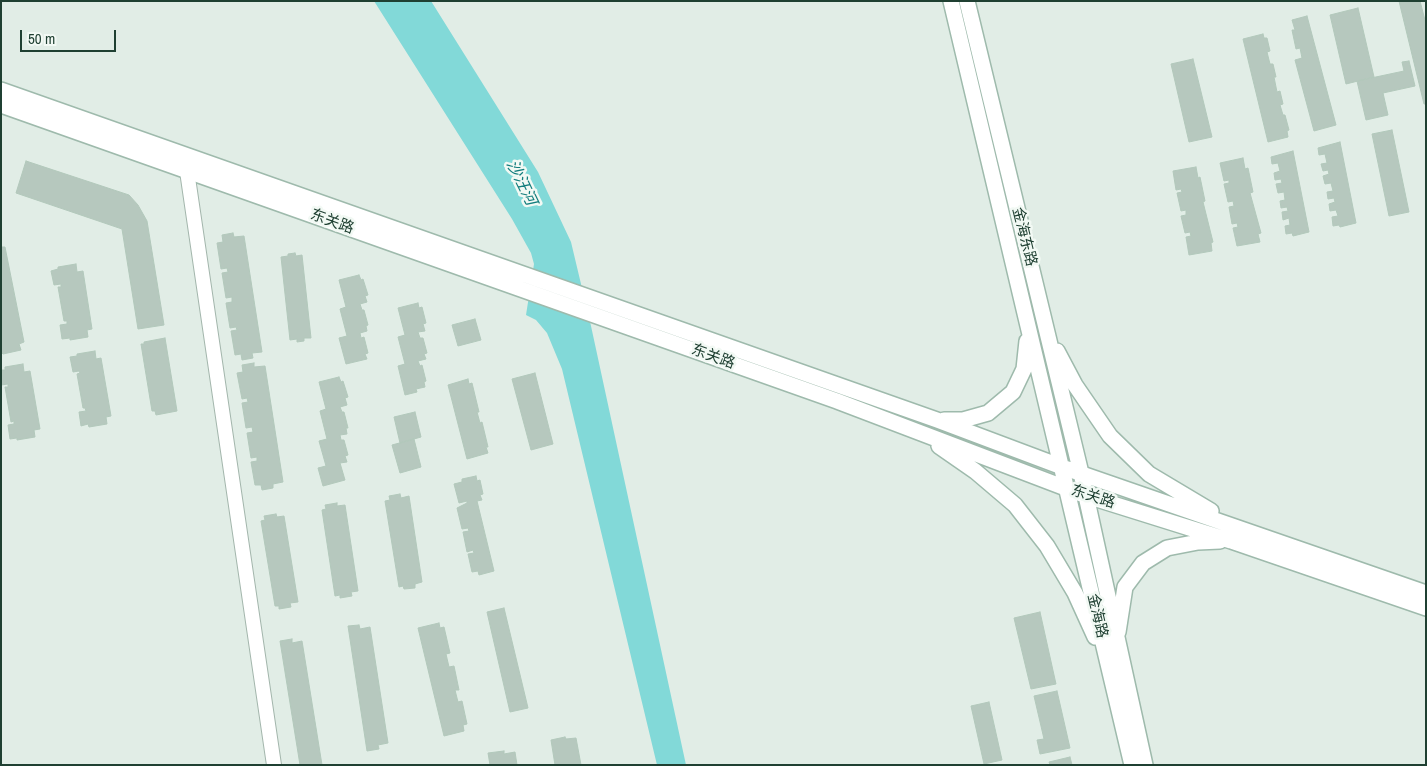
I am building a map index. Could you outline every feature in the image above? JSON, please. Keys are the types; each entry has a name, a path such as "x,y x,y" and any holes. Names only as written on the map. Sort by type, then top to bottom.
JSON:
{"main road":[{"name":"金海东路","path":"951,1 1062,467"},
{"name":"金海东路","path":"967,1 1081,473"},
{"name":"东关路","path":"1,90 937,420 1081,473 1426,608"},
{"name":"东关路","path":"1,105 837,401 1084,495 1234,534 1426,593"},
{"path":"937,420 964,420 988,413 1013,392 1024,369 1028,327"},
{"path":"1046,330 1075,385 1110,436 1149,474 1234,534"},
{"path":"919,432 975,471 1015,505 1047,546 1075,593 1111,674"},
{"name":"金海路","path":"1062,467 1132,765"},
{"name":"金海路","path":"1081,473 1084,495 1145,765"},
{"path":"1117,641 1125,587 1143,563 1167,548 1234,534"}],"street":[{"path":"188,171 274,765"}],"water":[{"name":"沙汪河","path":"374,1 431,1 538,172 571,242 686,765 657,765 562,369 547,333 536,320 526,315 534,264 531,253 512,219"}],"building":[{"path":"1399,1 1420,1 1426,24 1426,104 1424,104"},
{"path":"1358,8 1374,77 1346,84 1330,15"},
{"path":"1307,16 1336,125 1314,131 1295,60 1302,58 1300,48 1296,49 1292,30 1295,30 1292,20"},
{"path":"1263,34 1264,38 1267,38 1270,51 1267,52 1270,64 1273,64 1277,92 1280,91 1283,104 1280,105 1289,130 1287,131 1288,137 1268,142 1243,39"},
{"path":"1193,59 1212,137 1189,142 1171,64"},
{"path":"1409,61 1415,86 1383,93 1388,115 1366,120 1357,81 1404,71 1402,62"},
{"path":"1392,130 1409,212 1389,216 1372,134"},
{"path":"1340,142 1356,223 1340,227 1339,225 1333,226 1332,217 1338,216 1336,210 1330,211 1329,204 1335,202 1334,198 1328,199 1327,192 1333,191 1331,183 1325,184 1323,176 1329,174 1328,170 1323,171 1321,164 1327,163 1325,154 1319,155 1318,148"},
{"path":"1293,151 1309,232 1293,236 1292,233 1286,234 1285,226 1290,225 1289,218 1283,220 1282,212 1288,211 1287,207 1281,208 1280,201 1285,200 1284,192 1278,193 1276,184 1282,183 1281,179 1275,180 1274,173 1280,171 1278,163 1272,164 1271,157"},
{"path":"1243,158 1245,169 1248,168 1253,192 1250,193 1261,233 1258,234 1260,242 1237,246 1233,228 1238,227 1237,223 1232,224 1229,207 1234,206 1233,201 1228,202 1224,184 1229,183 1229,180 1224,181 1220,163"},
{"path":"26,161 129,195 138,205 147,221 164,325 138,329 122,229 16,193"},
{"path":"1196,167 1198,178 1200,177 1205,201 1203,202 1213,242 1211,243 1212,251 1189,255 1186,237 1191,236 1190,232 1185,233 1181,216 1186,215 1186,210 1181,211 1177,193 1182,192 1181,189 1176,190 1173,171"},
{"path":"233,233 234,237 244,236 262,352 252,353 253,358 242,360 241,354 235,355 231,331 237,330 236,327 230,328 226,303 232,302 232,297 226,298 222,273 228,272 227,268 221,269 217,243 223,242 222,235"},
{"path":"1,247 5,247 24,342 19,344 21,350 3,354 1,352"},
{"path":"295,253 296,256 302,255 311,338 304,338 304,341 297,342 297,339 290,340 281,257"},
{"path":"76,264 77,272 83,271 92,329 87,330 88,337 70,340 70,338 62,339 60,325 67,324 67,321 64,321 58,287 61,287 61,284 54,285 51,271 58,269 58,267"},
{"path":"359,275 361,280 363,279 368,295 365,296 367,302 360,304 362,310 364,310 368,325 366,326 367,331 360,333 361,338 364,337 368,353 365,354 367,359 346,364 339,338 347,336 340,309 346,307 339,280"},
{"path":"418,303 419,308 422,307 426,323 423,324 425,331 418,332 420,338 423,338 427,353 424,354 426,359 418,361 420,366 422,365 426,381 424,382 425,387 416,389 417,392 405,395 398,366 405,364 398,337 405,335 398,308"},
{"path":"475,319 481,340 458,346 452,325"},
{"path":"165,338 177,411 156,415 155,411 152,411 141,344"},
{"path":"95,351 96,359 101,358 111,416 106,417 107,424 89,427 88,424 81,426 79,412 86,411 83,408 77,374 80,373 79,371 73,372 70,357"},
{"path":"254,363 254,367 265,366 283,482 273,484 273,488 262,490 261,485 255,485 251,462 257,461 257,457 251,458 247,433 253,432 252,427 246,428 242,403 248,402 247,398 242,399 237,373 243,372 242,365"},
{"path":"23,364 24,372 30,371 40,429 34,430 35,437 17,440 17,438 10,439 8,425 14,424 14,421 11,422 5,387 8,387 8,384 1,385 1,370 5,370 5,367"},
{"path":"535,373 553,444 531,450 512,379"},
{"path":"339,377 341,382 343,381 348,397 345,398 347,405 340,407 342,412 344,412 348,428 346,428 347,434 340,435 341,440 344,440 348,455 345,456 347,462 340,463 345,480 323,486 318,468 326,466 319,441 327,439 320,411 326,409 319,382"},
{"path":"468,379 469,384 472,383 479,412 477,412 480,423 482,422 488,453 467,459 448,385"},
{"path":"415,412 421,437 400,443 394,417"},
{"path":"414,439 421,467 400,473 392,445"},
{"path":"476,476 477,481 480,480 483,494 480,495 482,500 477,501 494,571 479,575 478,571 472,572 468,554 474,553 473,550 467,552 463,532 469,531 468,528 462,529 457,508 467,503 467,501 459,503 454,484 462,482 462,479"},
{"path":"400,494 401,498 409,496 422,582 415,584 415,588 404,589 403,586 399,587 385,501 390,500 389,496"},
{"path":"337,503 337,506 345,505 358,591 351,592 352,596 340,598 340,595 335,596 322,510 326,509 325,505"},
{"path":"276,514 277,517 284,516 298,602 290,603 291,607 279,609 279,606 275,606 261,521 265,520 264,516"},
{"path":"504,608 528,708 510,712 487,612"},
{"path":"1040,612 1056,684 1031,689 1014,618"},
{"path":"439,623 440,628 444,627 450,653 446,654 449,667 454,666 459,690 455,690 458,702 462,701 467,724 463,725 464,731 444,736 418,628"},
{"path":"359,625 360,629 370,627 388,743 378,745 379,749 367,751 348,626"},
{"path":"292,639 292,643 302,641 322,765 300,765 280,641"},
{"path":"1057,691 1070,748 1040,754 1037,740 1044,739 1034,696"},
{"path":"989,702 1002,760 984,764 971,706"},
{"path":"565,737 566,739 576,738 581,765 555,765 551,740"},
{"path":"504,751 504,754 515,752 517,765 490,765 488,753"},
{"path":"1070,757 1072,765 1050,765 1049,762"}]}
